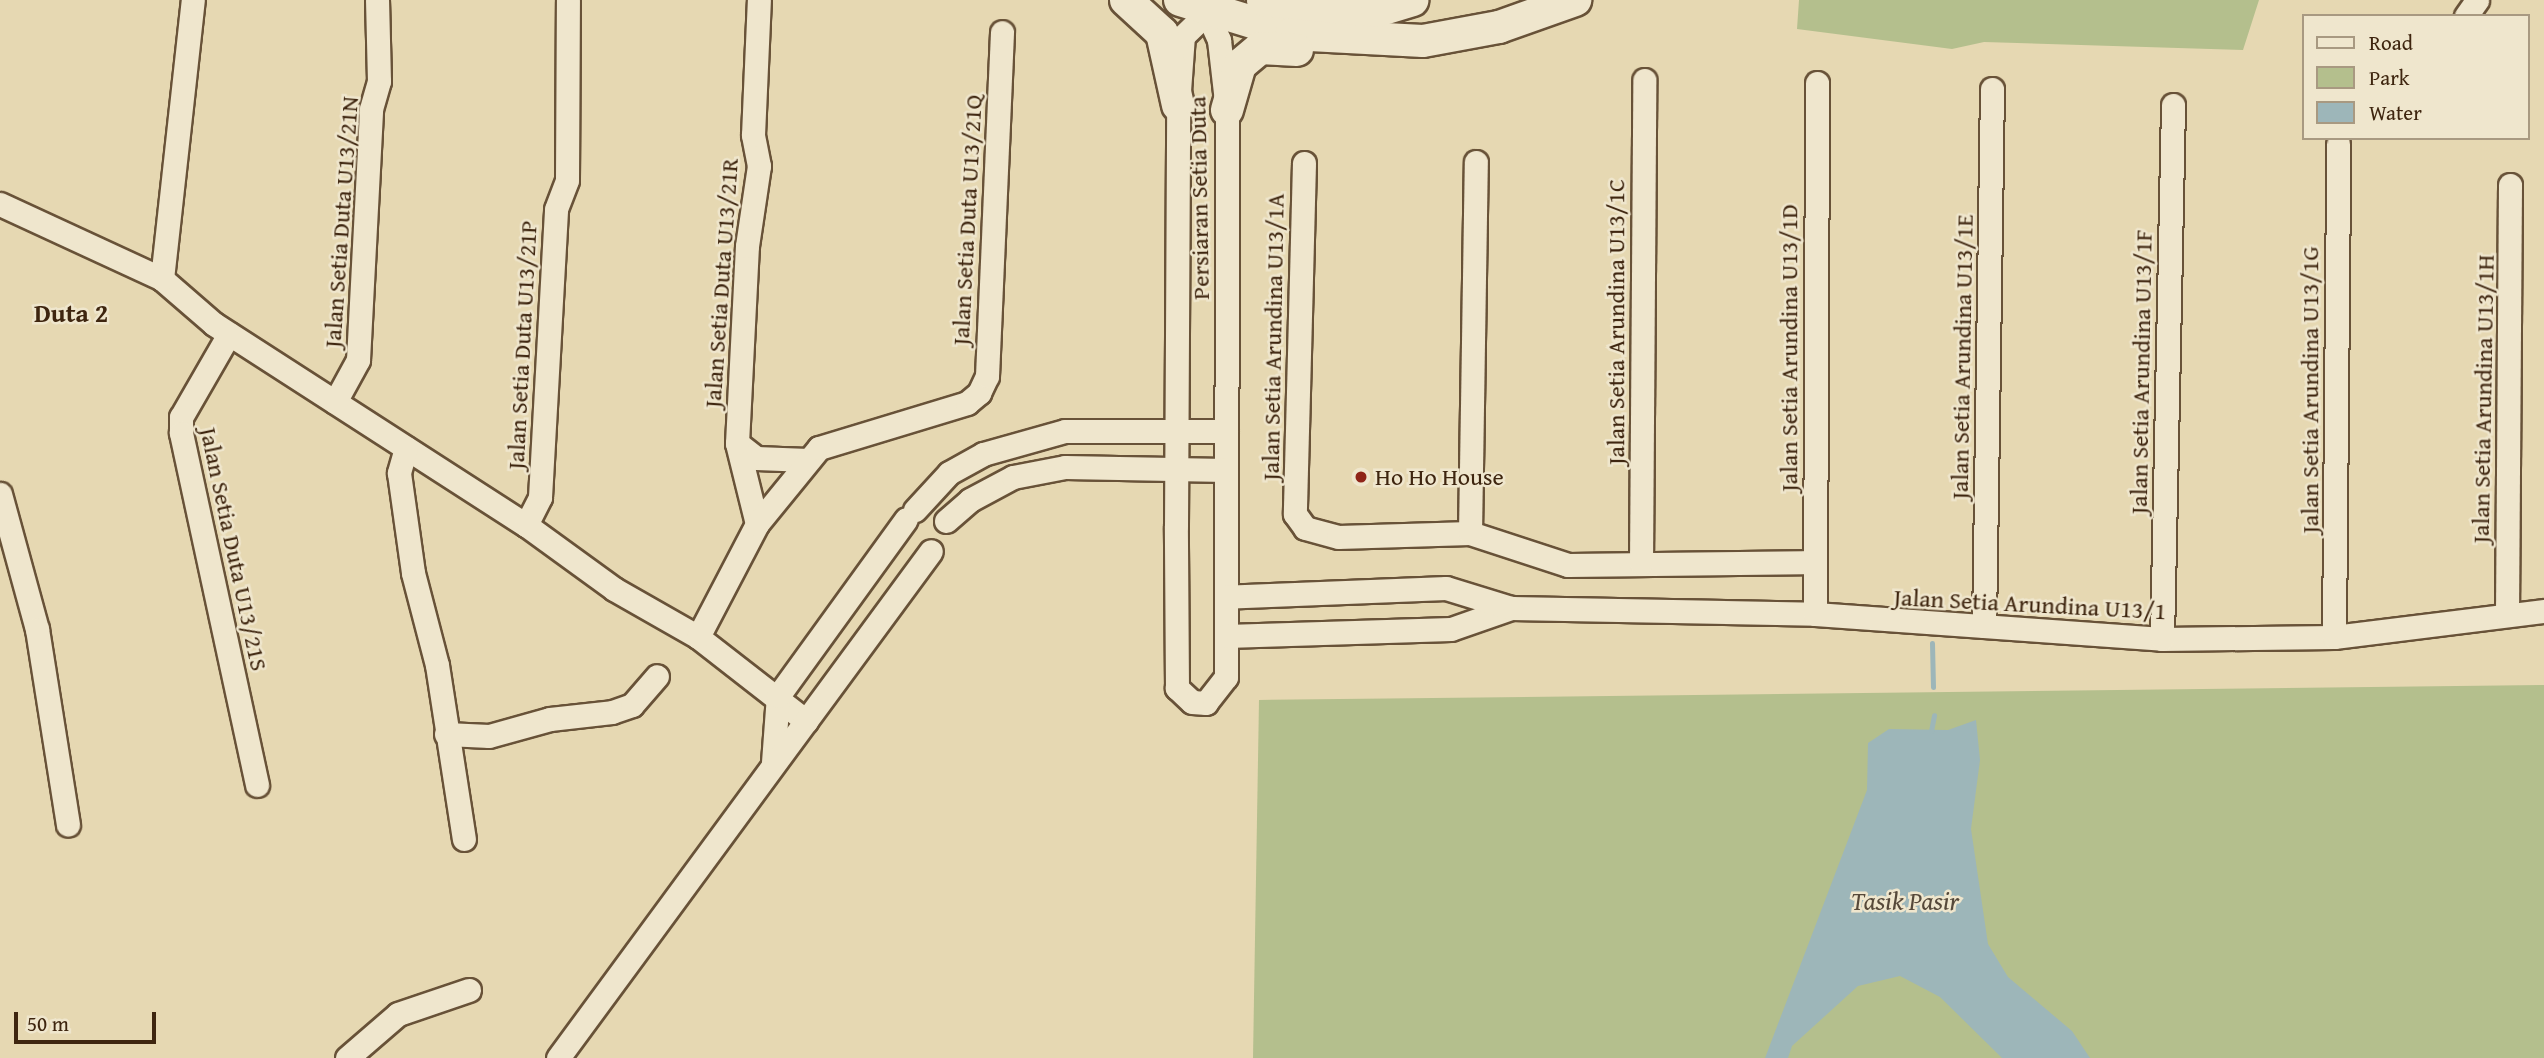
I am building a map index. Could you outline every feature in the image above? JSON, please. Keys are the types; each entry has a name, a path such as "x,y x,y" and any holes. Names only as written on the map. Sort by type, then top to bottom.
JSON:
{"main road":[{"path":"1126,0 1162,33 1178,105"},
{"path":"1196,4 1238,0"},
{"path":"1263,0 1377,12 1412,0"},
{"path":"1196,4 1291,34 1423,41 1499,27 1576,0"},
{"path":"1227,110 1240,65 1260,48 1314,50 1368,40"}],"street":[{"path":"162,279 193,0"},
{"name":"Jalan Setia Duta U13/21N","path":"335,402 358,360 370,110 381,44 377,0"},
{"name":"Jalan Setia Duta U13/21P","path":"526,525 540,497 556,209 567,180 568,0"},
{"name":"Jalan Setia Duta U13/21R","path":"757,524 737,443 747,246 759,166 752,135 759,0"},
{"name":"Persiaran Setia Duta","path":"1196,4 1219,40 1227,110 1226,636 1222,688 1206,703 1192,702 1177,688 1178,105 1183,36 1196,4"},
{"name":"Jalan Setia Duta U13/21Q","path":"808,460 819,448 967,403 987,376 1002,32"},
{"name":"Jalan Setia Arundina U13/1C","path":"1641,563 1644,80"},
{"name":"Jalan Setia Arundina U13/1D","path":"1815,614 1817,83"},
{"name":"Jalan Setia Arundina U13/1E","path":"1984,626 1992,89"},
{"name":"Jalan Setia Arundina U13/1F","path":"2162,639 2173,105"},
{"name":"Jalan Setia Arundina U13/1G","path":"2334,637 2338,144"},
{"path":"1476,162 1470,533 1568,565 1814,562"},
{"name":"Jalan Setia Arundina U13/1A","path":"1304,163 1295,514 1320,535 1470,533"},
{"name":"Jalan Setia Arundina U13/1H","path":"2507,615 2510,185"},
{"path":"0,204 162,279 229,334 526,525 614,589 698,637 778,696 806,721"},
{"name":"Jalan Setia Duta U13/21S","path":"229,334 181,417 181,433 257,785"},
{"path":"773,762 778,696 911,514 949,473 993,451 1065,431 1226,431"},
{"name":"Jalan Setia Duta U13/21R","path":"737,443 756,458 808,460"},
{"path":"406,448 399,473 464,839"},
{"path":"698,637 757,524 808,460"},
{"path":"946,521 970,500 1013,477 1065,467 1226,470"},
{"path":"0,494 37,629 68,825"},
{"path":"558,1058 773,762 931,551 947,534 946,521 939,511 911,514"},
{"path":"911,514 908,543 931,551"},
{"path":"1226,597 1446,588 1511,608"},
{"path":"1226,636 1451,629 1511,608"},
{"name":"Jalan Setia Arundina U13/1","path":"1511,608 1815,614 2162,639 2334,637 2544,611"},
{"path":"446,734 489,736 550,719 612,712 632,705 657,676"},
{"path":"347,1058 398,1014 469,990"}],"green space":[{"path":"1799,0 2259,0 2243,50 1984,42 1952,49 1797,29"},
{"path":"2544,685 2544,1058 1253,1058 1259,700"}],"water":[{"name":"Tasik Pasir","path":"1976,720 1980,760 1971,829 1988,944 2008,977 2072,1031 2090,1058 2002,1058 1940,997 1900,976 1858,986 1792,1046 1788,1058 1765,1058 1867,790 1868,743 1889,729 1948,730"}],"waterway":[{"path":"1932,643 1933,687"},
{"path":"1931,731 1934,715"}],"place":[{"name":"Ho Ho House","path":"1361,477"}],"district":[{"name":"Duta 2","path":"71,313"}]}
